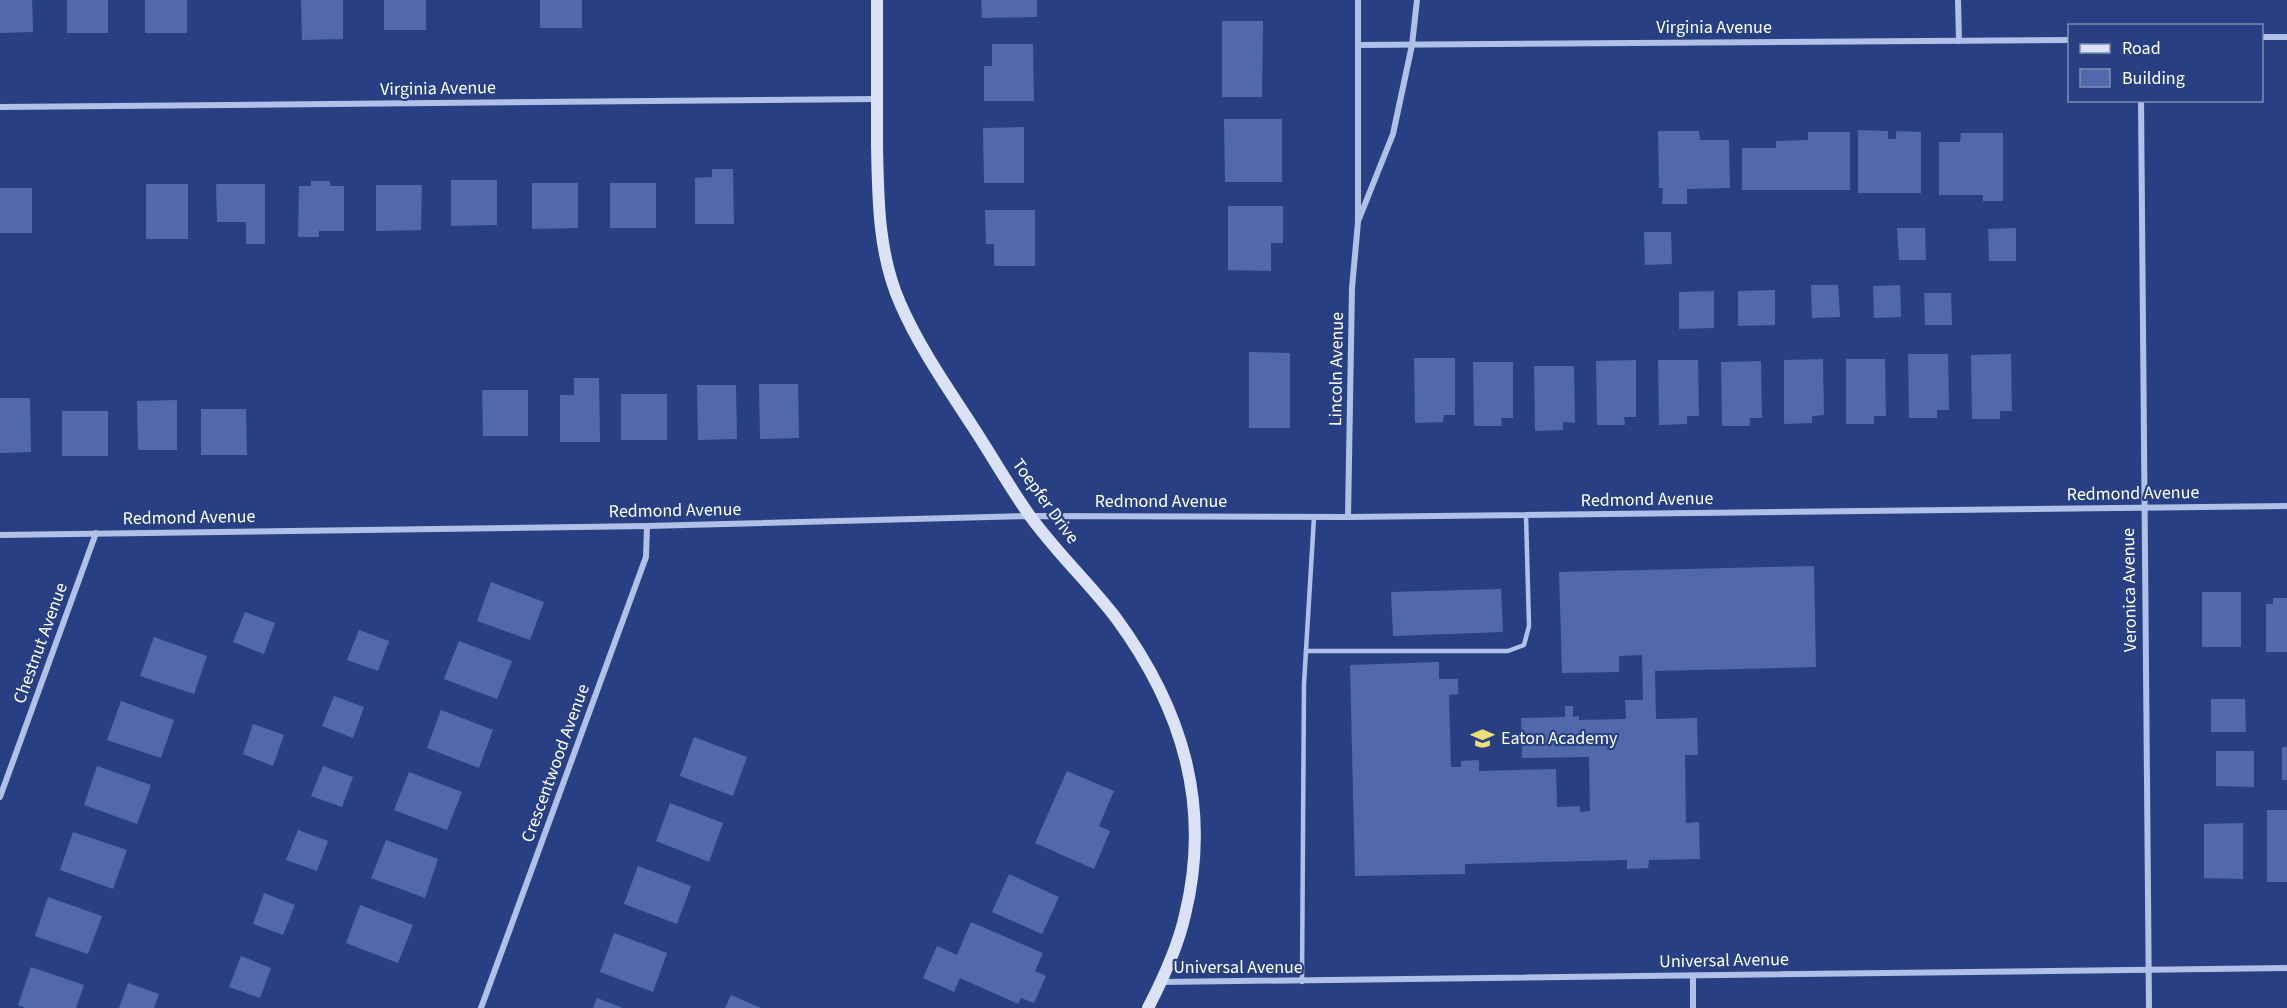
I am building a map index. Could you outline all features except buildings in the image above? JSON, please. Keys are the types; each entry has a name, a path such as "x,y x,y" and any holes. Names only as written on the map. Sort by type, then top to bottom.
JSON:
{"street":[{"name":"Toepfer Drive","path":"877,0 879,208 883,244 898,300 911,328 939,375 1030,516 1116,619 1159,686 1182,741 1196,821 1194,874 1185,918 1161,982 1148,1008"},
{"name":"Lincoln Avenue","path":"1348,517 1352,288 1358,222 1358,0"},
{"name":"Lincoln Avenue","path":"1358,222 1393,134 1412,45 1417,0"},
{"path":"1958,0 1959,41"},
{"path":"2263,37 2287,37"},
{"name":"Virginia Avenue","path":"1358,45 2068,40"},
{"name":"Virginia Avenue","path":"0,107 877,99"},
{"name":"Veronica Avenue","path":"2141,102 2149,1008"},
{"name":"Redmond Avenue","path":"0,535 647,526 1030,516 1348,517 2287,506"},
{"name":"Crescentwood Avenue","path":"481,1008 644,562 647,526"},
{"name":"Chestnut Avenue","path":"0,797 96,533"},
{"name":"Universal Avenue","path":"1161,982 2287,968"},
{"path":"1693,976 1693,1008"}],"lane":[{"path":"1306,651 1508,651 1524,645 1528,627 1526,515"},
{"path":"1302,981 1306,651 1314,517"}],"place":[{"name":"Eaton Academy","path":"1483,738"}]}
